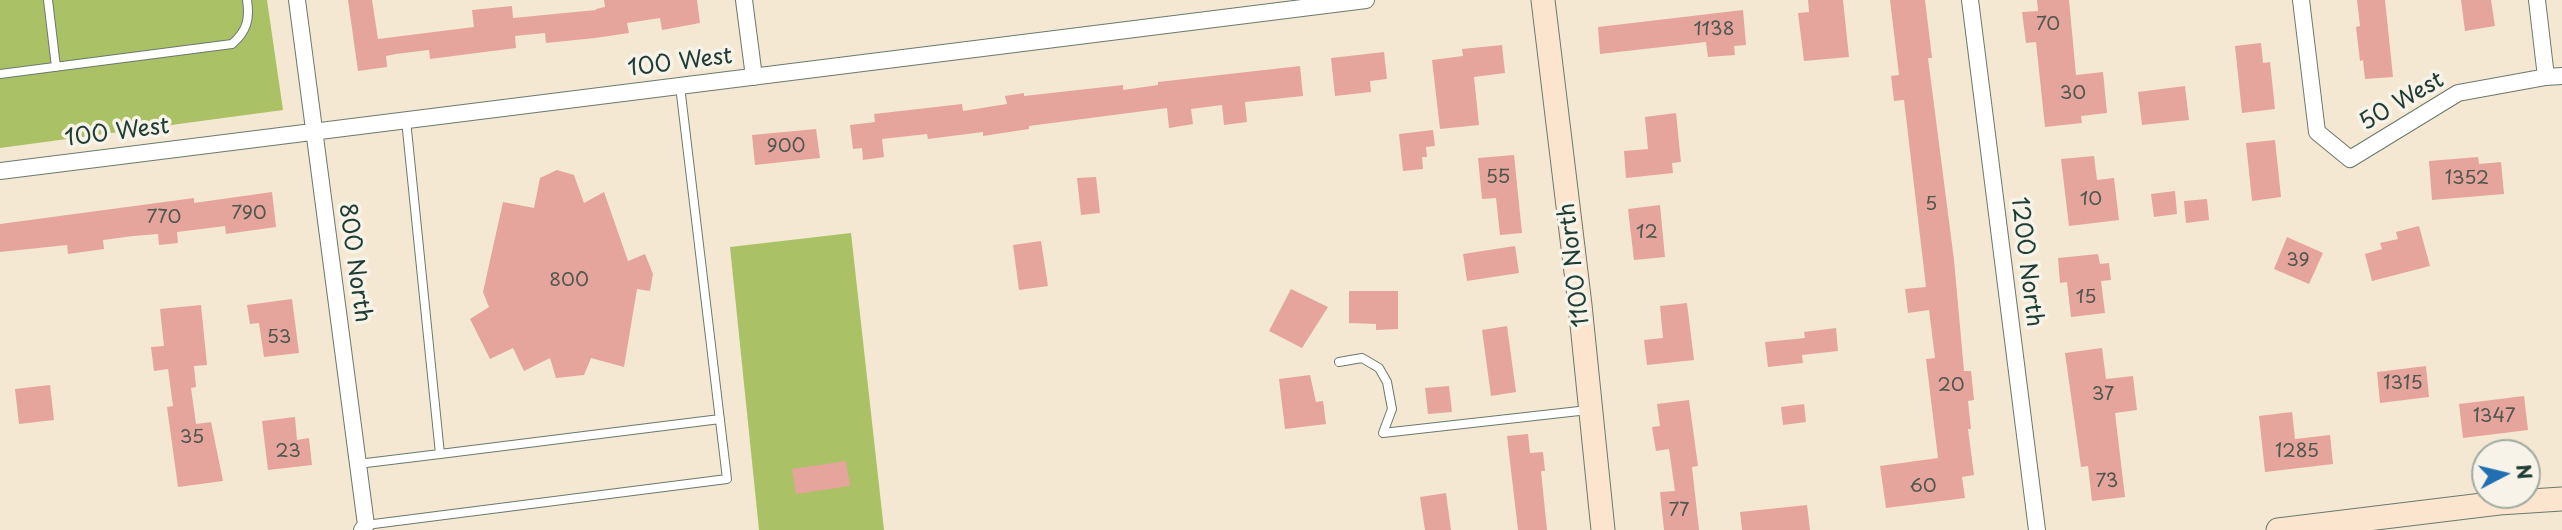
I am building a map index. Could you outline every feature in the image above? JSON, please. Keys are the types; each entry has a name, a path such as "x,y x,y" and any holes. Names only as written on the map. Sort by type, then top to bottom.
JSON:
{"main road":[{"name":"1100 North","path":"1543,0 1603,530"},
{"path":"2278,530 2499,503 2562,499"}],"street":[{"name":"800 North","path":"298,0 364,528"},
{"path":"744,0 754,77"},
{"name":"100 West","path":"0,171 1333,2 1366,0"},
{"name":"1200 North","path":"1970,0 2037,530"},
{"name":"50 West","path":"2301,0 2317,132 2350,159 2459,93 2554,76"},
{"path":"2537,0 2554,76"}],"lane":[{"path":"48,0 56,67"},
{"path":"0,74 232,44 243,35 249,16 247,0"},
{"path":"364,528 727,479 680,86"},
{"path":"406,120 440,454"},
{"path":"1339,362 1362,358 1379,368 1387,382 1392,410 1383,433 1591,410"},
{"path":"358,464 720,419"}],"green space":[{"path":"0,0 267,0 283,110 0,148"},
{"path":"851,233 884,530 759,530 730,247"}],"building":[{"path":"348,0 372,0 378,39 474,27 472,10 512,6 513,18 596,10 605,7 604,0 697,0 700,23 662,30 660,18 627,23 629,33 546,43 545,33 515,36 516,48 430,59 429,50 396,54 386,56 387,67 358,71"},
{"path":"1808,0 1843,0 1849,57 1804,61 1798,13 1809,12"},
{"path":"1890,0 1925,0 1932,58 1928,58 1954,260 1964,371 1971,371 1974,400 1968,401 1971,429 1968,429 1974,475 1962,477 1965,498 1886,508 1880,466 1938,458 1926,359 1935,358 1929,310 1908,313 1905,289 1926,287 1904,100 1894,101 1891,76 1899,75"},
{"path":"2037,0 2069,0 2076,75 2103,72 2107,113 2081,116 2082,123 2045,127 2036,42 2026,43 2022,12 2038,11"},
{"path":"2357,0 2385,0 2393,77 2365,79 2356,27 2360,26"},
{"path":"2461,0 2491,0 2495,26 2465,31"},
{"path":"1743,10 1746,45 1734,46 1735,55 1708,57 1706,42 1600,54 1598,27"},
{"path":"2261,43 2263,63 2270,62 2275,109 2242,113 2235,46"},
{"path":"1502,45 1505,73 1474,77 1479,125 1440,129 1432,60 1463,56 1462,49"},
{"path":"1384,52 1387,79 1370,81 1371,92 1335,96 1331,58"},
{"path":"1300,66 1303,96 1245,102 1247,122 1224,125 1222,105 1191,109 1193,124 1169,128 1167,108 1029,126 1029,129 983,136 983,132 928,139 927,134 882,139 884,157 863,160 862,148 853,149 850,125 875,122 874,114 962,104 963,111 1007,104 1005,96 1024,93 1024,96 1123,85 1123,90 1158,85 1158,82"},
{"path":"2185,86 2189,120 2142,125 2138,92"},
{"path":"1676,113 1681,162 1672,163 1673,173 1626,178 1624,151 1648,149 1645,117"},
{"path":"816,129 820,158 755,165 752,135"},
{"path":"1433,130 1435,146 1426,147 1427,157 1422,157 1423,169 1403,171 1399,134"},
{"path":"2275,140 2281,197 2252,201 2246,143"},
{"path":"1514,155 1522,233 1500,235 1496,198 1482,199 1478,158"},
{"path":"2094,156 2097,180 2114,178 2119,220 2069,226 2061,159"},
{"path":"2478,157 2479,164 2501,162 2504,194 2432,200 2429,161"},
{"path":"557,170 574,175 584,203 604,192 628,261 645,254 653,274 650,291 637,289 624,367 591,358 584,375 556,378 550,358 524,371 513,348 490,359 470,319 489,307 483,292 503,202 534,208 540,178"},
{"path":"1096,177 1100,213 1081,215 1077,178"},
{"path":"2175,191 2177,214 2154,217 2151,194"},
{"path":"272,192 276,227 226,234 225,226 177,232 178,243 159,245 158,234 133,236 103,240 104,249 68,254 67,245 0,252 0,224 194,198 194,203"},
{"path":"2207,199 2209,220 2186,223 2184,201"},
{"path":"1660,205 1665,257 1634,260 1628,209"},
{"path":"2419,226 2430,266 2372,281 2365,254 2382,249 2380,243 2398,239 2396,232"},
{"path":"2287,237 2323,253 2309,284 2274,269"},
{"path":"1041,241 1048,286 1019,290 1013,245"},
{"path":"1515,246 1519,273 1467,281 1463,254"},
{"path":"2098,254 2100,264 2109,263 2111,280 2101,281 2105,313 2071,317 2067,282 2060,283 2058,258"},
{"path":"1291,289 1328,307 1302,348 1269,331"},
{"path":"1349,291 1398,291 1398,329 1376,330 1376,324 1349,323"},
{"path":"292,299 299,353 264,357 259,323 250,324 247,305"},
{"path":"1687,303 1694,360 1647,365 1644,340 1663,338 1660,306"},
{"path":"201,305 207,365 194,366 196,387 191,388 196,424 211,422 223,481 178,487 167,407 173,406 168,369 154,371 151,347 164,346 160,309"},
{"path":"1507,326 1516,392 1491,396 1482,330"},
{"path":"1836,328 1838,351 1802,355 1803,363 1768,367 1765,342 1805,338 1804,332"},
{"path":"2102,348 2106,379 2133,376 2137,410 2115,413 2125,497 2092,501 2088,466 2081,467 2065,353"},
{"path":"2426,366 2429,397 2380,403 2377,372"},
{"path":"1310,375 1316,402 1323,401 1326,424 1285,429 1279,379"},
{"path":"50,385 54,420 19,424 15,389"},
{"path":"1449,386 1452,412 1428,414 1425,388"},
{"path":"2524,396 2528,430 2463,438 2459,404"},
{"path":"1689,400 1698,466 1692,467 1699,530 1664,530 1660,492 1675,491 1669,449 1656,451 1652,427 1660,426 1657,404"},
{"path":"1804,404 1806,422 1783,425 1781,407"},
{"path":"2292,412 2295,439 2330,435 2333,464 2265,472 2259,416"},
{"path":"295,417 297,440 309,438 312,465 268,470 262,421"},
{"path":"1528,434 1530,453 1543,452 1545,471 1541,471 1547,530 1518,530 1507,436"},
{"path":"846,461 850,486 796,494 792,469"},
{"path":"1446,493 1451,530 1425,530 1420,497"},
{"path":"1807,505 1810,530 1742,530 1740,512"}]}
